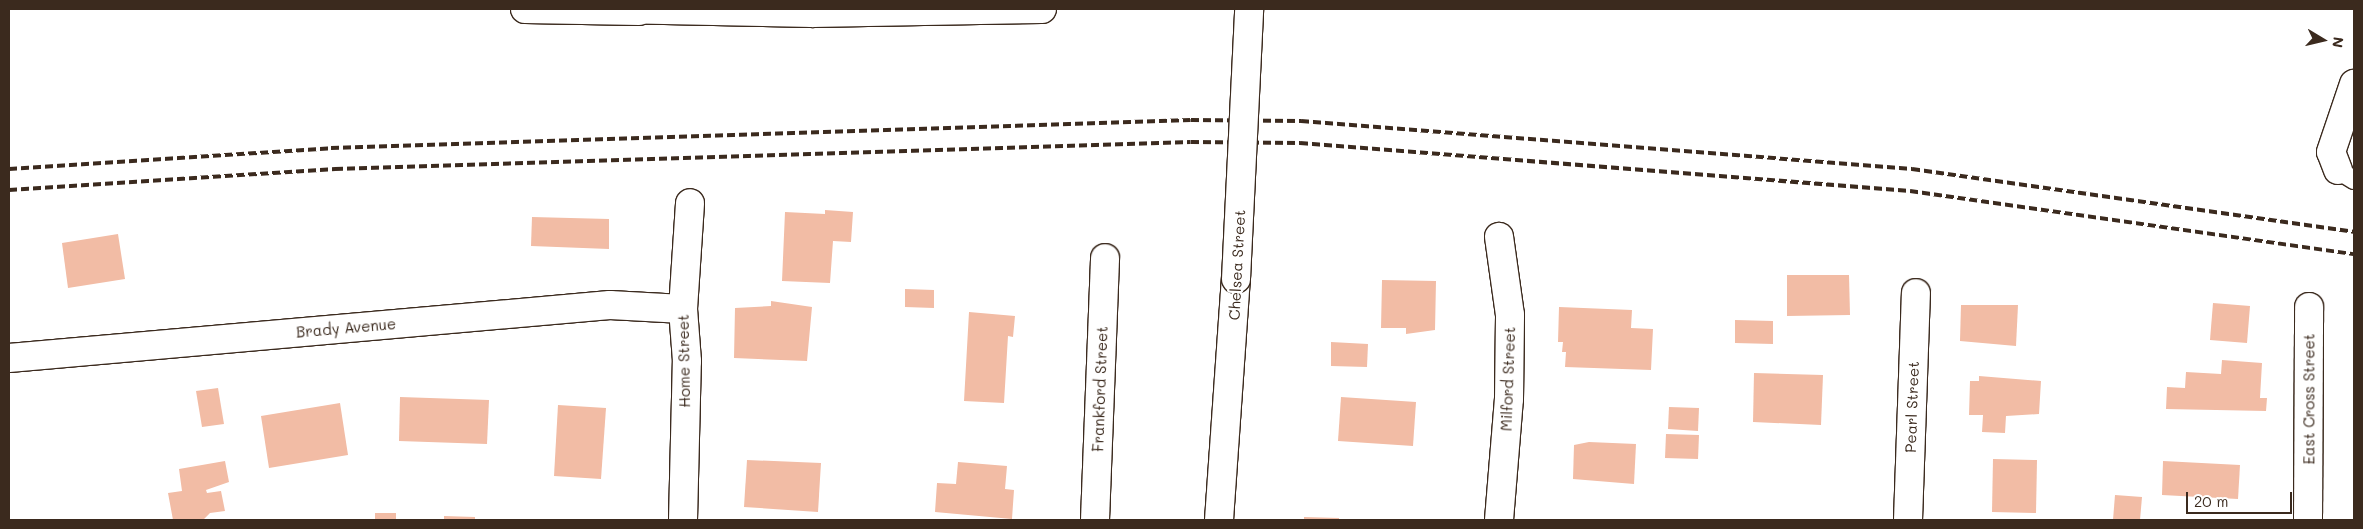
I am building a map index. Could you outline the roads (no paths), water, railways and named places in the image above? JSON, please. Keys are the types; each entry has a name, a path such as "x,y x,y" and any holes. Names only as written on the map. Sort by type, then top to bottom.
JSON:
{"main road":[{"path":"525,9 665,12 1042,9"},
{"path":"615,9 665,12"},
{"name":"Chelsea Street","path":"1219,520 1236,279 1249,9"},
{"path":"2346,175 2331,152 2354,84"},
{"name":"Home Street","path":"683,520 687,361 683,309 690,203"},
{"name":"Milford Street","path":"1499,237 1510,315 1509,399 1499,520"},
{"name":"Frankford Street","path":"1095,520 1105,258"},
{"name":"Pearl Street","path":"1908,520 1916,293"},
{"name":"Brady Avenue","path":"9,358 610,305 683,309"},
{"name":"East Cross Street","path":"2308,520 2309,307"}],"railway":[{"path":"9,169 331,148 1191,120 1301,121 1912,169 2354,232"},
{"path":"9,190 335,169 1191,142 1300,143 1910,191 2354,254"}]}
